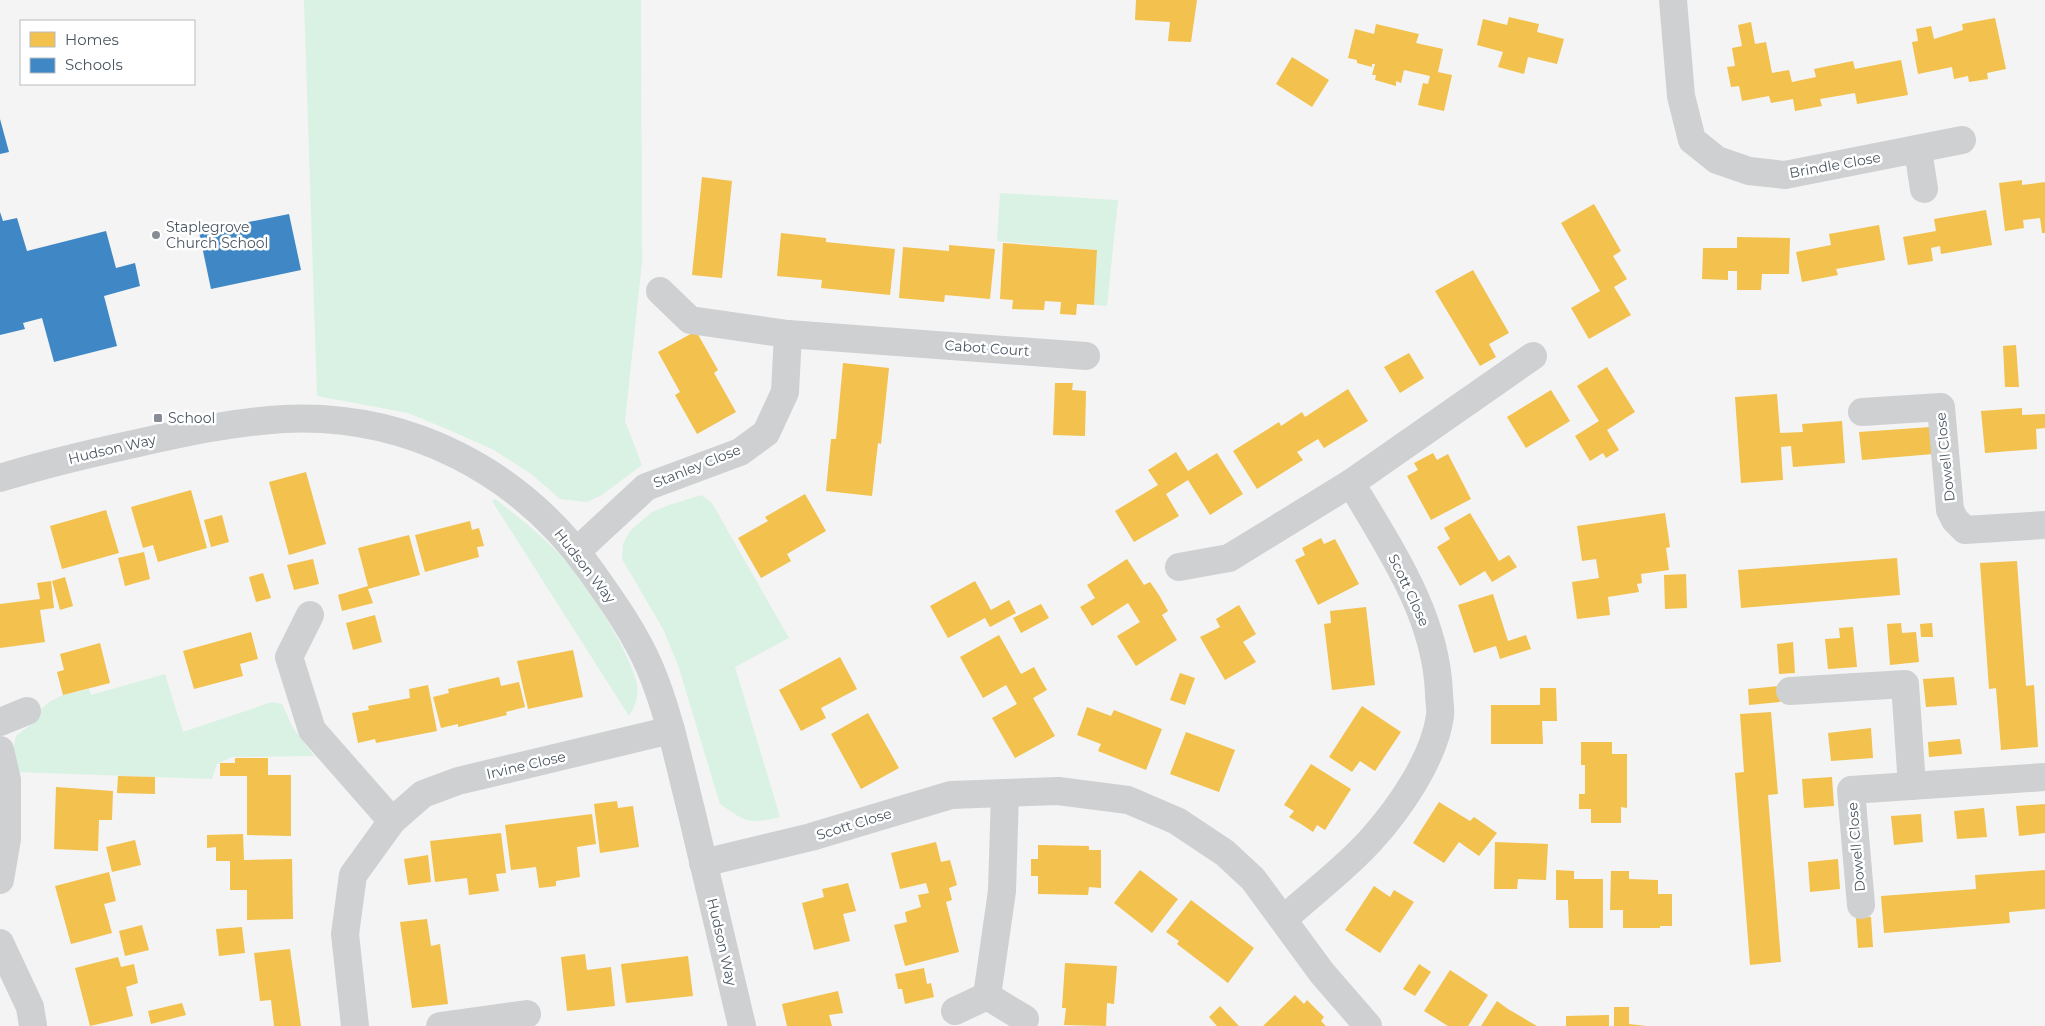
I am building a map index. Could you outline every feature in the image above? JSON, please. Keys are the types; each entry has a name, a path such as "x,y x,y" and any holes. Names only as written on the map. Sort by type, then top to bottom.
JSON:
{"street":[{"name":"Brindle Close","path":"1673,0 1681,96 1692,140 1717,160 1749,171 1785,175 1962,140"},
{"path":"1918,150 1924,189"},
{"path":"660,291 690,320 788,334"},
{"name":"Cabot Court","path":"788,334 1086,356"},
{"name":"Stanley Close","path":"577,551 646,487 740,452 766,433 785,392 788,334"},
{"path":"1179,567 1229,558 1351,483 1533,356"},
{"name":"Dowell Close","path":"1862,412 1941,407 1950,510 1955,520 1965,530 2045,525"},
{"name":"Hudson Way","path":"0,478 74,457 207,428 286,419 323,420 416,436 476,465 516,492 548,520 577,551 622,615 650,668 671,730 742,1026"},
{"name":"Scott Close","path":"1284,919 1370,842 1404,801 1428,754 1440,716 1438,675 1426,623 1405,575 1351,483"},
{"path":"310,615 289,657 312,730 392,821"},
{"path":"1790,691 1905,684 1912,786"},
{"path":"0,722 27,711"},
{"name":"Irvine Close","path":"356,1026 345,934 353,875 392,821 423,794 458,781 671,730"},
{"path":"0,750 7,780 7,839 0,880"},
{"name":"Dowell Close","path":"1861,905 1851,790 2045,777"},
{"name":"Scott Close","path":"704,863 811,838 951,795 1058,791 1128,800 1177,821 1225,853 1252,879 1284,919 1322,974 1364,1025"},
{"path":"988,996 1002,891 1006,793"},
{"path":"0,943 30,1007 33,1026"},
{"path":"955,1011 988,996"},
{"path":"988,996 1025,1019"},
{"path":"440,1026 528,1014"}],"green space":[{"path":"304,0 641,0 642,262 625,421 642,465 602,495 587,502 560,499 531,474 494,450 447,429 408,413 317,396"},
{"path":"1000,193 1118,200 1107,306 1094,305 1097,250 997,241"},
{"path":"702,495 712,503 789,638 735,667 780,817 761,821 749,820 736,815 720,804 678,665 663,629 622,559 623,544 630,531 652,512"},
{"path":"495,499 531,527 564,559 605,616 624,650 636,680 637,699 629,716 492,501"},
{"path":"165,674 183,732 272,702 282,704 293,728 314,756 232,757 217,764 212,779 16,772 13,750 16,736 37,720 39,711 49,702 63,695 89,689 91,695"}],"building: Homes":[{"path":"1136,0 1197,0 1191,42 1168,41 1170,22 1135,20"},
{"path":"1509,17 1539,24 1537,32 1564,39 1557,64 1528,57 1524,74 1498,67 1503,52 1477,45 1483,19 1507,25"},
{"path":"1995,18 2006,69 1987,73 1988,79 1969,82 1968,76 1954,79 1952,67 1918,74 1912,42 1918,41 1916,29 1931,26 1934,39 1963,30 1962,24"},
{"path":"1751,22 1755,44 1766,42 1772,73 1789,70 1792,82 1816,77 1814,69 1853,61 1855,69 1901,60 1908,95 1857,104 1855,93 1820,99 1822,106 1795,111 1793,99 1771,103 1769,96 1742,101 1739,86 1731,87 1727,67 1735,66 1732,48 1742,46 1738,25"},
{"path":"1376,24 1419,34 1416,43 1443,49 1438,72 1452,75 1444,111 1418,105 1423,83 1428,84 1430,76 1404,70 1401,83 1396,81 1396,86 1375,80 1376,75 1372,75 1375,64 1372,64 1372,67 1357,63 1357,60 1348,58 1355,29 1374,34"},
{"path":"1292,57 1329,80 1312,107 1276,84"},
{"path":"702,177 732,181 722,278 692,275"},
{"path":"2022,180 2022,185 2045,182 2045,233 2042,233 2040,218 2023,220 2024,228 2005,231 1999,183"},
{"path":"1594,204 1621,251 1613,256 1627,279 1614,287 1631,315 1589,339 1571,308 1600,291 1561,223"},
{"path":"1986,210 1992,245 1941,254 1940,246 1931,248 1933,261 1908,265 1903,237 1936,231 1934,219"},
{"path":"1879,225 1885,260 1836,269 1838,275 1802,282 1796,252 1831,245 1829,234"},
{"path":"781,233 826,238 826,242 895,249 890,295 821,288 822,280 777,276"},
{"path":"1737,237 1790,238 1789,274 1762,274 1761,290 1737,290 1737,271 1728,271 1728,280 1702,279 1703,248 1737,248"},
{"path":"1003,243 1097,250 1094,305 1077,304 1076,315 1060,314 1061,302 1045,301 1044,310 1012,309 1013,300 1000,299"},
{"path":"949,245 995,249 990,299 945,295 944,302 899,298 903,247 949,251"},
{"path":"1473,270 1509,333 1489,344 1496,357 1480,366 1435,291"},
{"path":"696,331 718,370 714,373 736,412 697,434 675,395 680,392 658,352"},
{"path":"2016,345 2019,387 2005,387 2003,346"},
{"path":"1409,353 1424,378 1400,393 1384,367"},
{"path":"843,363 889,368 881,444 878,443 872,496 826,491 831,439 836,439"},
{"path":"1607,367 1635,412 1607,430 1619,450 1606,458 1603,453 1590,461 1575,436 1599,421 1577,386"},
{"path":"1055,383 1073,383 1072,390 1086,391 1085,436 1053,435"},
{"path":"1348,389 1368,421 1324,448 1318,439 1297,452 1303,460 1257,489 1233,451 1279,422 1281,426 1302,412 1305,417"},
{"path":"1551,390 1570,421 1526,448 1507,417"},
{"path":"1777,394 1780,433 1803,432 1802,424 1842,421 1845,463 1793,467 1791,446 1781,447 1783,480 1741,483 1735,397"},
{"path":"2022,408 2022,415 2045,414 2045,428 2036,429 2037,449 1985,453 1981,411"},
{"path":"1931,427 1933,454 1862,460 1859,432"},
{"path":"1176,452 1188,471 1217,453 1243,494 1210,515 1188,480 1166,494 1179,516 1134,542 1115,511 1158,485 1148,470"},
{"path":"1433,453 1437,460 1448,454 1471,499 1431,520 1407,476 1418,470 1414,463"},
{"path":"306,472 326,544 289,555 269,482"},
{"path":"191,490 207,548 158,562 153,545 143,548 131,507"},
{"path":"805,494 826,531 787,554 791,561 761,578 738,538 768,521 765,517"},
{"path":"106,510 119,553 62,569 50,526"},
{"path":"1470,513 1499,561 1509,555 1517,567 1492,582 1485,571 1460,586 1437,547 1450,539 1444,528"},
{"path":"1665,513 1670,547 1666,548 1669,570 1641,574 1642,583 1637,584 1639,592 1608,597 1610,615 1577,619 1572,582 1599,578 1596,559 1582,561 1577,526"},
{"path":"222,515 229,542 211,547 204,520"},
{"path":"470,521 472,530 479,528 484,546 477,547 479,557 425,572 415,535"},
{"path":"409,535 420,575 368,589 373,603 342,611 338,595 368,586 358,548"},
{"path":"1321,538 1324,544 1335,539 1359,584 1318,605 1295,560 1305,555 1302,548"},
{"path":"144,552 150,579 125,586 118,558"},
{"path":"1897,558 1900,595 1741,608 1738,570"},
{"path":"313,559 319,584 294,590 287,565"},
{"path":"1127,559 1144,585 1150,582 1159,595 1168,611 1162,615 1177,640 1136,666 1117,636 1140,622 1128,603 1092,626 1080,607 1095,598 1087,585"},
{"path":"2017,561 2026,686 2034,685 2038,747 2001,750 1996,688 1989,689 1980,563"},
{"path":"263,573 271,598 256,602 249,577"},
{"path":"1686,574 1687,608 1665,609 1664,575"},
{"path":"65,577 73,606 60,610 52,581"},
{"path":"51,581 54,608 40,610 45,642 0,648 0,604 40,599 37,583"},
{"path":"975,581 991,610 1009,600 1016,613 990,627 985,618 948,638 930,606"},
{"path":"1493,594 1508,641 1526,635 1531,649 1500,659 1496,646 1474,653 1458,605"},
{"path":"1041,604 1049,618 1021,633 1013,618"},
{"path":"1239,605 1256,634 1243,642 1256,662 1225,680 1200,637 1220,627 1216,619"},
{"path":"1366,607 1375,685 1332,690 1324,624 1331,623 1330,611"},
{"path":"375,615 382,642 353,650 346,623"},
{"path":"1901,623 1902,633 1916,632 1919,662 1890,665 1887,624"},
{"path":"1932,623 1933,637 1921,637 1920,624"},
{"path":"1853,627 1857,667 1828,669 1825,639 1840,638 1839,628"},
{"path":"251,632 258,659 240,664 243,676 194,689 183,651"},
{"path":"999,635 1021,674 1034,667 1047,690 1033,698 1055,736 1015,758 992,718 1017,704 1006,685 983,698 960,657"},
{"path":"1793,642 1795,673 1779,674 1777,644"},
{"path":"100,643 110,683 63,695 57,672 64,670 60,654"},
{"path":"573,650 583,697 528,709 517,661"},
{"path":"840,657 857,689 821,708 826,718 801,731 779,690"},
{"path":"1180,673 1195,678 1185,705 1170,700"},
{"path":"499,677 501,686 519,682 525,707 506,712 507,715 458,727 458,724 441,728 433,697 449,693 448,689"},
{"path":"1954,677 1957,705 1926,707 1923,679"},
{"path":"428,685 437,731 376,743 375,739 358,743 352,713 369,710 368,706 410,698 409,689"},
{"path":"1779,686 1780,702 1749,705 1748,689"},
{"path":"1540,688 1556,688 1557,721 1542,721 1543,744 1491,744 1491,705 1540,705"},
{"path":"1362,706 1401,732 1375,771 1360,761 1352,772 1329,757"},
{"path":"1087,707 1111,716 1114,710 1162,729 1146,770 1098,751 1101,744 1077,735"},
{"path":"1771,712 1778,794 1768,795 1781,962 1750,965 1735,773 1744,772 1740,714"},
{"path":"868,713 899,768 861,789 831,734"},
{"path":"1871,728 1873,758 1831,761 1828,733"},
{"path":"1186,732 1235,750 1219,792 1170,774"},
{"path":"1960,739 1962,754 1929,757 1928,742"},
{"path":"1581,742 1612,742 1612,754 1627,754 1627,808 1621,807 1621,823 1591,823 1591,809 1579,809 1579,794 1585,794 1585,765 1581,765"},
{"path":"235,758 268,758 268,775 291,775 291,836 247,835 247,776 220,776 220,763 235,763"},
{"path":"1311,764 1351,789 1325,830 1317,825 1313,832 1289,817 1294,811 1284,805"},
{"path":"118,776 155,777 155,794 117,793"},
{"path":"1832,777 1834,806 1804,808 1802,779"},
{"path":"56,787 113,791 112,820 99,820 98,851 54,849"},
{"path":"617,801 618,808 633,806 639,847 600,853 594,804"},
{"path":"1439,802 1470,821 1474,817 1497,833 1479,856 1459,842 1444,863 1413,843"},
{"path":"2045,804 2045,833 2019,836 2016,806"},
{"path":"1984,808 1987,837 1957,839 1954,811"},
{"path":"592,814 596,844 577,847 580,877 556,881 556,886 539,888 536,867 511,870 505,825"},
{"path":"1921,814 1923,842 1894,845 1891,816"},
{"path":"501,833 506,873 496,874 499,891 469,895 467,878 435,882 430,841"},
{"path":"243,834 244,860 292,859 293,919 247,920 247,890 230,890 230,861 216,861 216,847 207,848 207,835"},
{"path":"135,840 141,865 112,872 106,847"},
{"path":"936,842 941,862 950,860 957,885 949,888 952,900 946,902 959,952 905,966 894,925 907,922 905,912 921,907 918,895 929,893 926,883 900,889 891,853"},
{"path":"1495,842 1548,844 1546,880 1518,879 1517,889 1494,889"},
{"path":"1038,845 1089,846 1089,850 1101,850 1101,888 1089,887 1088,895 1038,894 1038,876 1031,876 1031,859 1038,859"},
{"path":"428,855 431,882 408,885 404,859"},
{"path":"1838,859 1840,889 1810,892 1808,862"},
{"path":"1140,870 1178,899 1152,933 1114,903"},
{"path":"1556,870 1574,871 1574,879 1603,879 1603,928 1569,928 1568,900 1556,900"},
{"path":"2045,870 2045,909 2009,912 2010,923 1884,933 1881,896 1976,889 1975,875"},
{"path":"1611,871 1629,871 1629,879 1658,880 1658,894 1672,894 1672,926 1660,926 1660,928 1623,928 1623,910 1610,910"},
{"path":"109,872 116,901 104,904 112,933 71,944 55,886"},
{"path":"848,883 856,911 843,914 850,941 814,950 802,903 824,897 822,889"},
{"path":"1374,886 1390,897 1394,890 1414,902 1380,953 1345,930"},
{"path":"1191,900 1254,948 1228,983 1177,944 1179,941 1166,932"},
{"path":"1871,917 1873,947 1858,948 1856,918"},
{"path":"427,919 431,946 440,944 448,1004 412,1008 400,922"},
{"path":"142,925 149,950 125,956 119,931"},
{"path":"242,927 245,953 219,956 216,929"},
{"path":"290,949 301,1026 274,1026 271,1000 260,1001 254,953"},
{"path":"585,954 587,970 611,967 615,1006 567,1011 561,957"},
{"path":"688,956 693,996 626,1003 621,964"},
{"path":"118,957 121,967 134,964 138,983 126,987 133,1016 90,1026 75,968"},
{"path":"1065,963 1117,966 1114,1004 1107,1003 1106,1026 1064,1025 1066,1008 1062,1008"},
{"path":"1419,964 1431,972 1415,996 1403,989"},
{"path":"924,968 927,984 931,983 934,997 905,1004 902,989 898,989 895,974"},
{"path":"1450,970 1488,995 1468,1026 1448,1026 1424,1011"},
{"path":"838,991 843,1013 829,1015 832,1026 787,1026 782,1004"},
{"path":"1295,995 1304,1004 1307,1000 1324,1017 1321,1021 1326,1026 1263,1026"},
{"path":"1497,1001 1508,1009 1537,1026 1481,1026"},
{"path":"182,1003 186,1015 151,1024 148,1011"},
{"path":"1220,1006 1239,1026 1217,1026 1209,1017"},
{"path":"1614,1007 1629,1007 1629,1024 1646,1026 1614,1026"},
{"path":"1609,1015 1609,1026 1566,1026 1566,1016"}],"building: Schools":[{"path":"0,119 9,152 0,154"},
{"path":"0,212 3,221 17,218 27,251 106,231 116,268 135,263 140,286 104,296 117,346 54,362 42,318 23,323 25,329 0,335"},
{"path":"289,214 301,270 211,289 199,232"}],"place":[{"name":"Staplegrove Church School","path":"156,235"},
{"name":"School","path":"158,418"}]}
